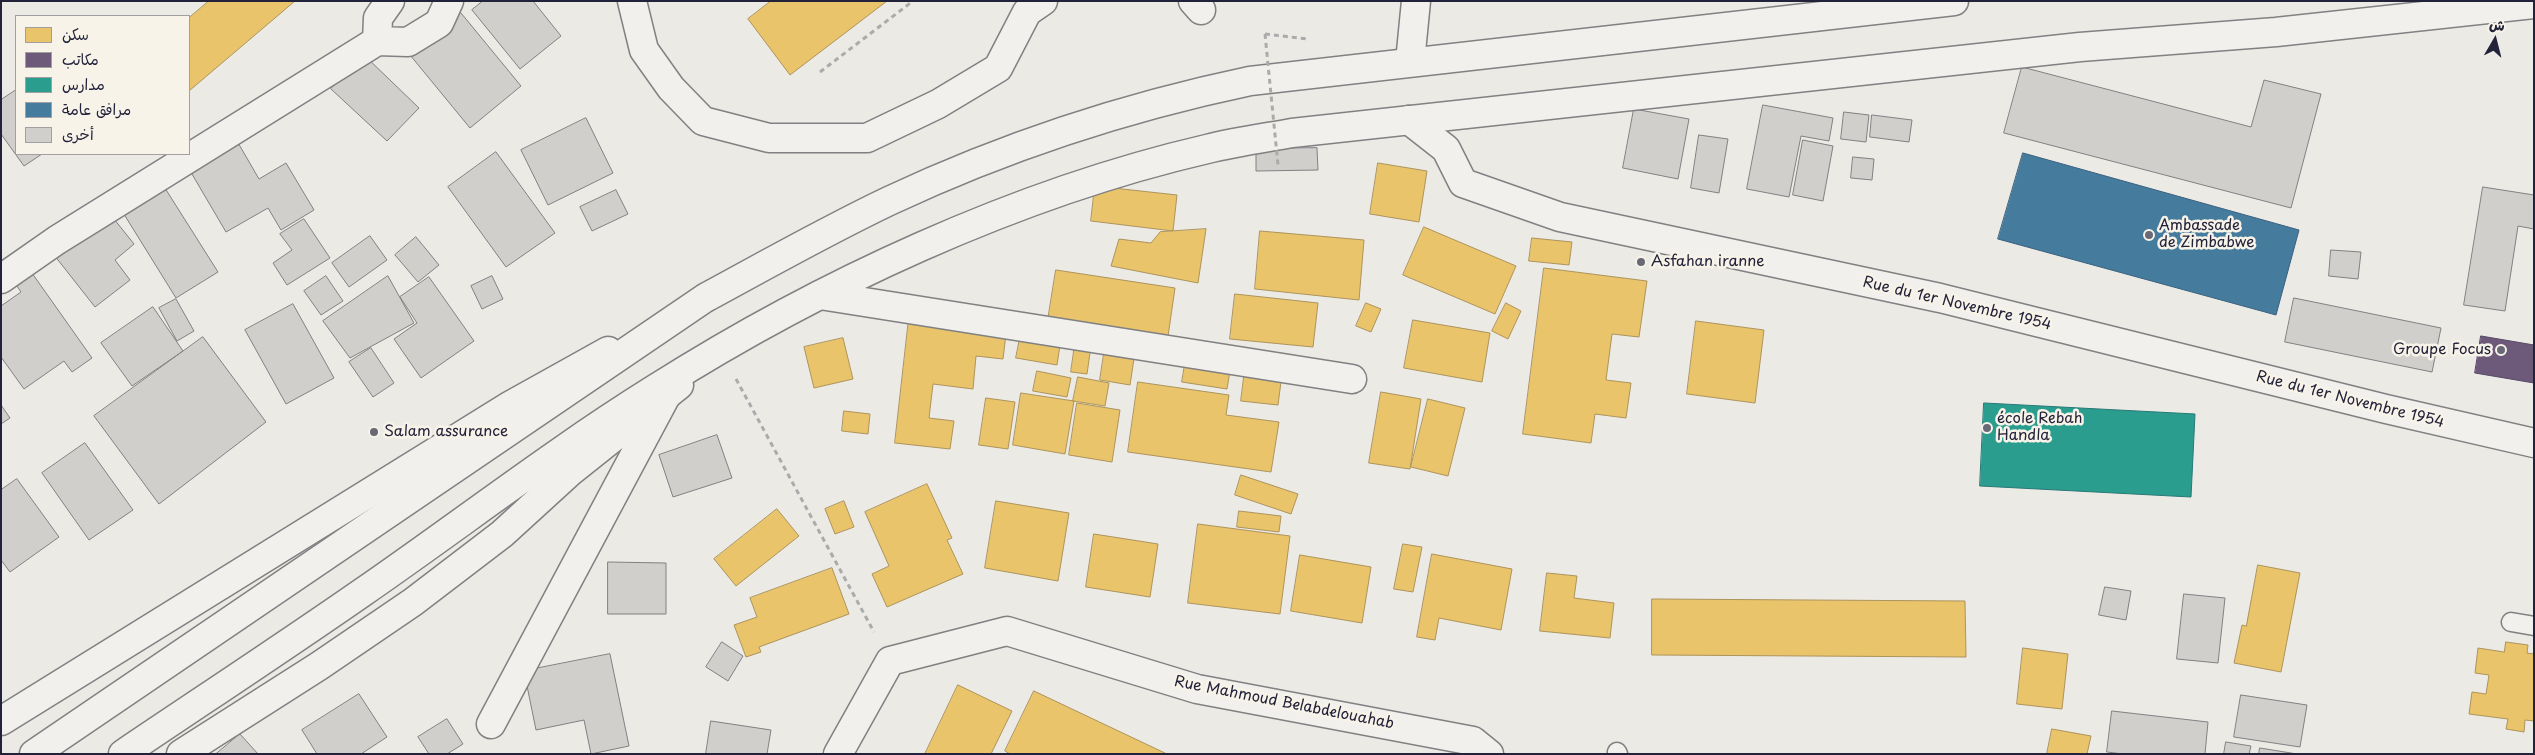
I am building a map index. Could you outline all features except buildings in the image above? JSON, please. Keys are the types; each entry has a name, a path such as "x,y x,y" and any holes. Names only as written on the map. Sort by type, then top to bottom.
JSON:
{"main road":[{"path":"376,41 378,18 390,1"},
{"path":"1,279 57,240 376,41 408,42 439,22 449,1"},
{"path":"632,1 644,50 671,88 703,121 769,138 867,138 938,104 998,68 1026,12 1043,1"},
{"path":"1410,62 1416,1"},
{"path":"1,721 511,405 802,245 890,201 1008,153 1095,121 1187,94 1250,81 1954,1"},
{"path":"123,754 363,592 577,440 730,343 874,268 984,222 1078,186 1140,166 1208,148 1292,133 2070,48 2276,32 2534,4"},
{"name":"Rue du 1er Novembre 1954","path":"1409,120 1446,148 1463,183 1560,217 1940,298 2386,409 2534,443"},
{"path":"820,296 1352,380"},
{"path":"34,754 705,298"},
{"path":"181,754 319,666 413,602 502,534 570,471 730,343"},
{"path":"490,724 666,396"},
{"name":"Rue Mahmoud Belabdelouahab","path":"890,661 1007,630 1197,689 1473,741 1489,754"},
{"path":"838,754 890,661"}],"lane":[{"path":"2511,622 2534,626"}],"path":[{"path":"820,72 913,1"},
{"path":"1278,165 1265,34 1312,40"},
{"path":"733,373 890,661"}],"place":[{"name":"Ambassade de Zimbabwe","path":"2149,235"},
{"name":"Asfahan iranne","path":"1641,262"},
{"name":"Groupe Focus","path":"2501,350"},
{"name":"école Rebah Handla","path":"1987,428"},
{"name":"Salam assurance","path":"374,432"}]}
